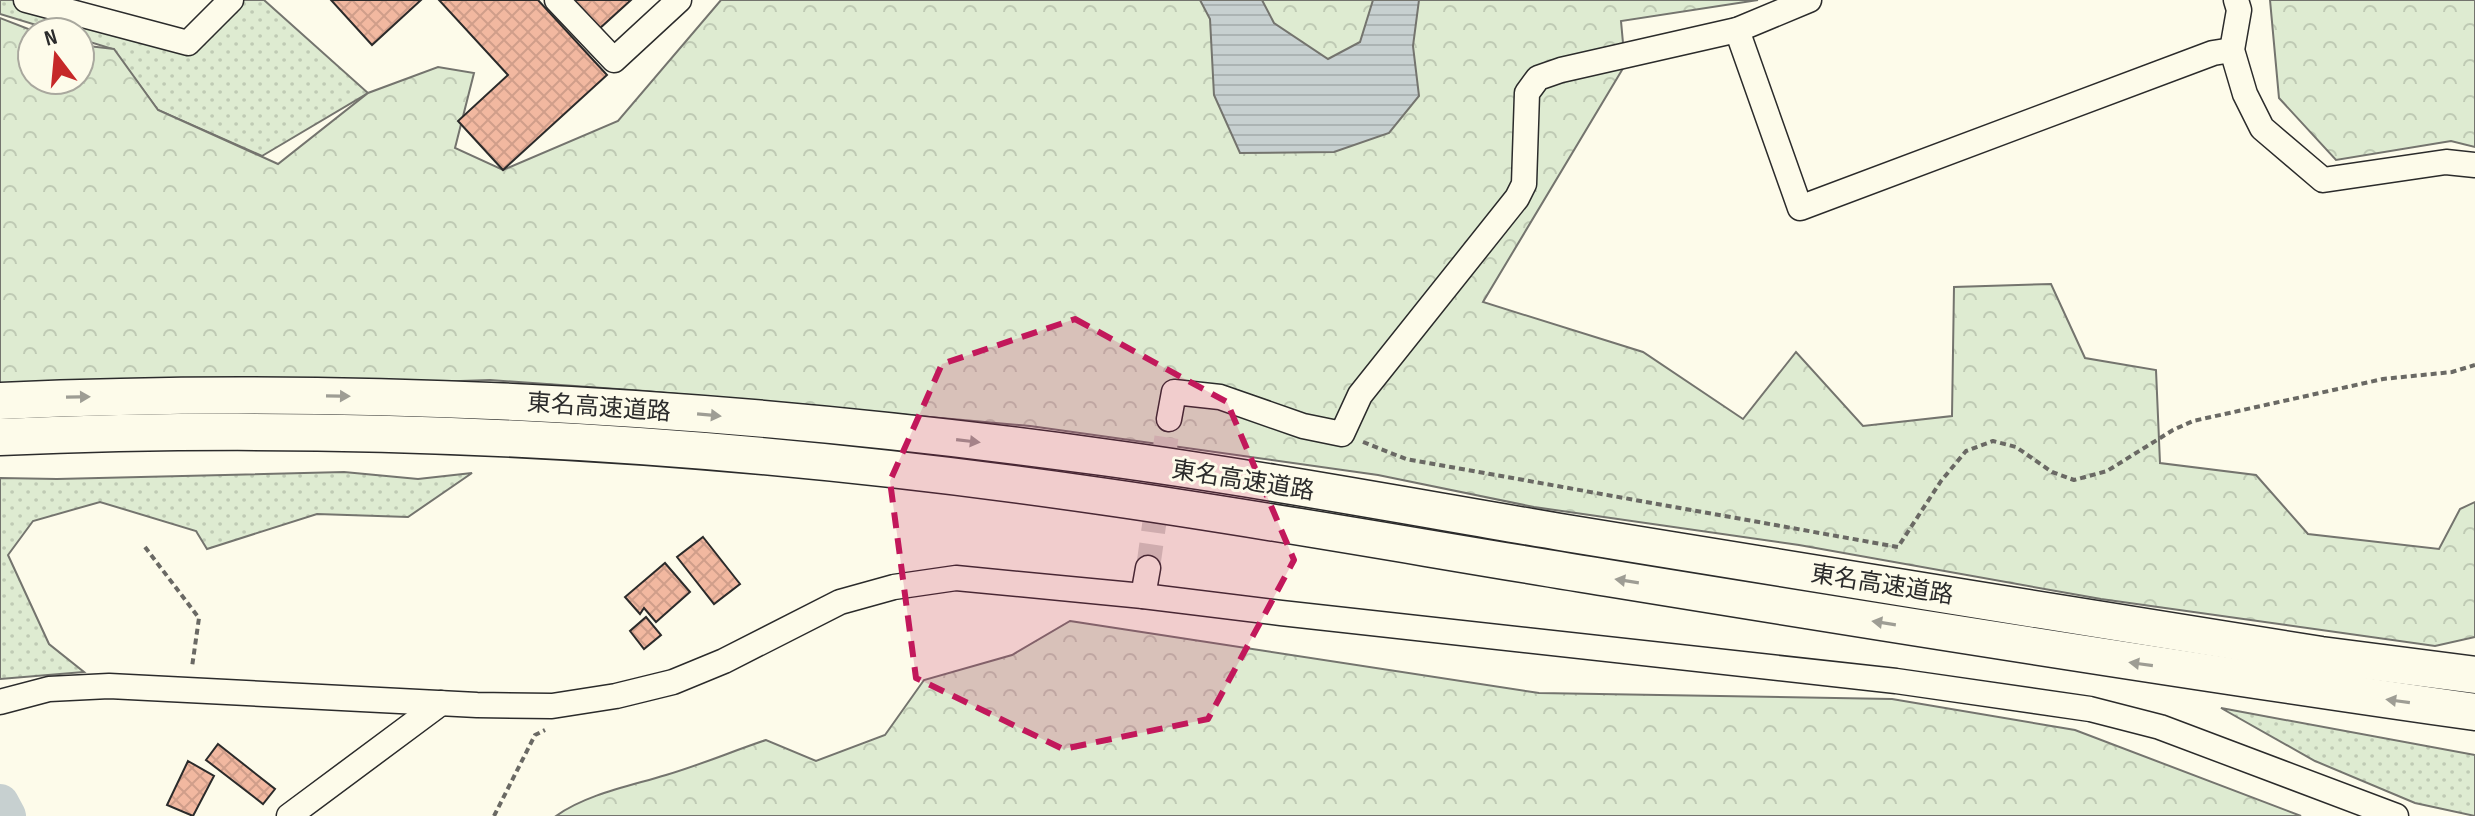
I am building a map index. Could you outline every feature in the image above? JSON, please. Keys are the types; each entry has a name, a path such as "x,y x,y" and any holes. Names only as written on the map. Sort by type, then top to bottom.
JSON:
{"highway":[{"name":"東名高速道路","path":"0,401 266,395 444,397 657,410 839,426 1103,457 2321,655 2475,675"},
{"name":"東名高速道路","path":"0,437 267,431 444,436 653,447 835,464 1098,495 2113,660 2475,712"}],"street":[{"path":"26,0 188,43 231,0"},
{"path":"557,0 614,60 679,0"},
{"path":"1169,419 1174,392 1220,397 1303,426 1342,434 1360,395 1517,198 1524,184 1527,93 1538,78 1737,30 1809,0"},
{"path":"2236,0 2239,10 2232,50 2245,94 2262,128 2323,180 2446,162 2475,165"},
{"path":"1737,30 1800,208 2213,53 2232,50"},
{"path":"1143,596 1148,568"},
{"path":"0,702 49,689 109,686 552,706 616,696 673,682 739,654 840,602 894,587 956,578 1143,596 1896,681 2090,709 2160,727 2396,816"},
{"path":"289,816 441,703"}],"path":[{"path":"1342,434 1406,459 1898,547 1941,481 1966,451 1993,441 2016,447 2052,472 2074,480 2107,471 2193,421 2383,379 2452,372 2475,365"},
{"path":"145,547 199,618 188,689"},
{"path":"494,816 535,735 549,728"}],"highlighted area":[{"path":"1075,319 1227,402 1294,560 1208,719 1063,749 916,678 890,481 942,364"}],"green space":[{"path":"0,0 26,0 86,16 16,16 16,19 0,14"},
{"path":"231,0 264,0 368,93 262,156 158,110 113,49 96,44 96,19 188,43"},
{"path":"721,0 1758,0 1621,21 1625,65 1483,302 1643,352 1743,419 1796,352 1863,426 1952,416 1954,287 2051,284 2085,358 2156,370 2160,463 2256,475 2308,534 2439,549 2460,509 2475,502 2475,637 2435,646 2101,599 1799,545 1534,507 1378,475 1030,426 490,380 342,385 0,383 0,18 16,24 16,96 96,96 96,47 114,49 158,110 278,164 368,93 438,67 474,73 455,148 503,170 618,121"},
{"path":"2270,0 2475,0 2475,147 2451,141 2336,160 2279,98"},
{"path":"344,472 418,479 472,473 408,517 317,514 207,549 196,531 100,502 33,521 8,555 49,644 84,672 0,679 0,478"},
{"path":"1070,621 1539,693 1892,699 2075,730 2301,816 556,816 595,796 766,740 816,761 885,735 924,680 1012,655"},
{"path":"2221,708 2475,755 2475,816 2415,803 2315,761"}],"shaded area":[{"path":"1200,0 1262,0 1274,23 1328,59 1360,42 1373,0 1419,0 1413,46 1419,96 1389,133 1334,152 1240,153 1214,95 1210,19"}],"building":[{"path":"331,0 421,0 372,45"},
{"path":"439,0 538,0 607,75 503,170 458,121 508,75"},
{"path":"572,0 631,0 599,29"},
{"path":"703,537 740,584 714,604 677,557"},
{"path":"665,563 690,592 656,622 644,608 640,614 625,597"},
{"path":"646,617 661,635 644,649 630,631"},
{"path":"218,744 275,789 263,804 206,760"},
{"path":"188,761 214,776 193,816 167,805"}],"waterway":[{"path":"0,803 7,816"}],"tunnel":[{"path":"1148,568 1169,419"}]}
